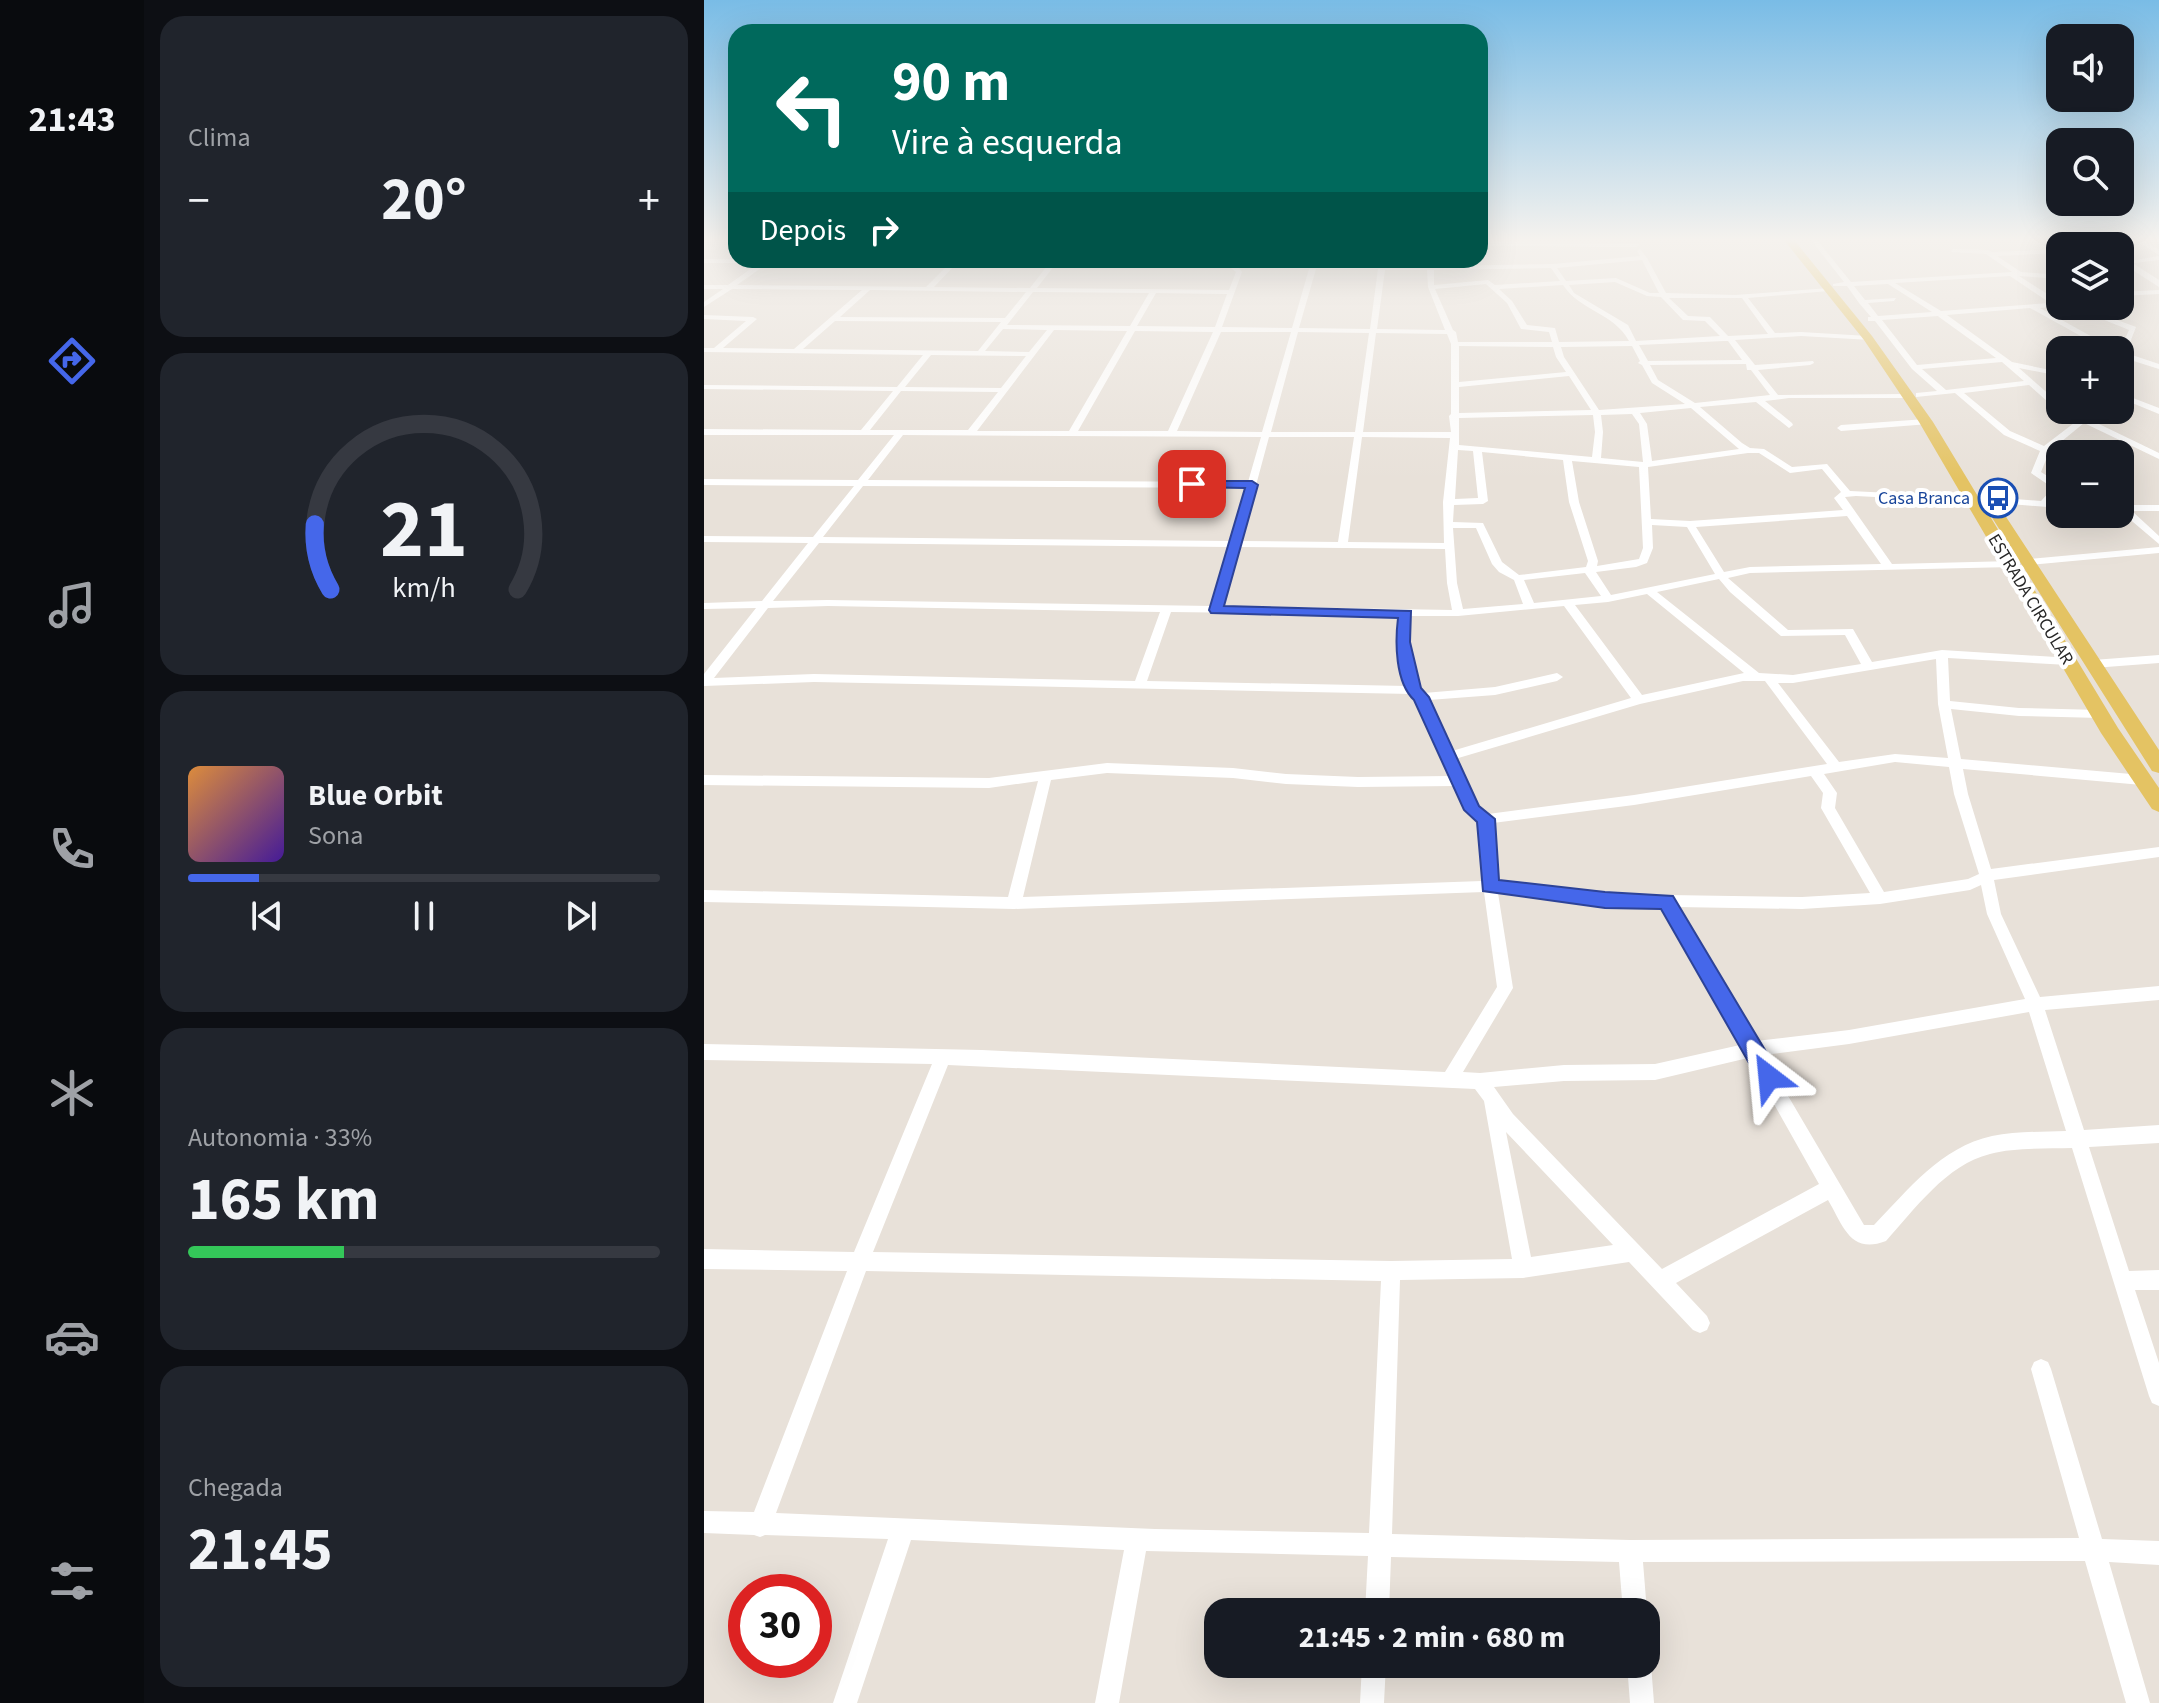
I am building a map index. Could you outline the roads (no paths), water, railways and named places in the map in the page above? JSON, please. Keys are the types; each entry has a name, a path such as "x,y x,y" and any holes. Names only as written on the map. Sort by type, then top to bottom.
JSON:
{"main road":[{"name":"ESTRADA CIRCULAR","path":"1857,319 1914,396 1926,422 2021,563 2068,661 2159,804"},
{"path":"1869,319 1980,500"},
{"path":"2021,563 2093,664 2159,766"}],"street":[{"path":"716,350 752,319"},
{"path":"796,351 833,319"},
{"path":"850,319 1052,328 1452,332"},
{"path":"980,353 1007,319"},
{"path":"1073,432 1138,319"},
{"path":"1172,433 1221,319"},
{"path":"1216,610 1299,319"},
{"path":"1343,545 1376,319"},
{"path":"1446,319 1455,344 1455,435 1448,525 1458,613"},
{"path":"1520,319 1524,327 1551,330 1554,345 1570,374 1597,413 1596,462"},
{"path":"1612,319 1625,327 1642,363 1655,381 1691,404 1748,450"},
{"path":"1708,319 1729,339 1775,396"},
{"path":"1761,319 1773,336"},
{"path":"1869,319 1945,393"},
{"path":"1948,319 2046,396"},
{"path":"2056,319 2086,336"},
{"path":"2110,320 2133,329 2130,336"},
{"path":"971,432 1052,328"},
{"path":"1455,344 1635,344 1773,336 1868,338"},
{"path":"704,350 1029,354"},
{"path":"862,434 929,352"},
{"path":"2134,359 2159,367"},
{"path":"1915,367 2005,362 2046,371"},
{"path":"1642,363 1810,363"},
{"path":"1455,385 1570,374"},
{"path":"1453,416 1634,411 1775,396 1914,396 2029,383"},
{"path":"704,387 1002,390"},
{"path":"1958,392 2007,433 2045,450"},
{"path":"1756,398 1789,425"},
{"path":"2138,403 2159,399"},
{"path":"2134,401 2159,411"},
{"path":"1448,525 1480,525 1501,571 1518,578 1641,563 1648,548 1646,464 1643,424 1634,411"},
{"path":"1841,428 1926,422"},
{"path":"2043,504 2059,488 2036,473 2045,450 2078,424"},
{"path":"2089,424 2159,456"},
{"path":"704,432 1455,435"},
{"path":"704,682 900,433"},
{"path":"1454,447 1596,462 1646,464 1748,450 1761,451 1790,470 1824,466 1847,494"},
{"path":"1448,502 1483,501 1477,449"},
{"path":"1567,459 1574,502 1593,561 1589,570"},
{"path":"704,482 1252,485"},
{"path":"1888,566 1839,498 1847,494 2046,504"},
{"path":"2134,505 2138,508"},
{"path":"2134,508 2159,508"},
{"path":"1647,522 1690,524 1848,513"},
{"path":"2134,521 2158,548"},
{"path":"1690,524 1722,575 1785,634 1849,631 1868,666"},
{"path":"704,539 1449,546"},
{"path":"704,606 828,603 1458,613 1608,599 1722,575 1785,568 2021,563 2158,548"},
{"path":"1589,570 1608,599"},
{"path":"1518,578 1530,607"},
{"path":"1649,591 1755,676 1771,681 1942,654 2068,661"},
{"path":"1568,604 1639,700"},
{"path":"1140,684 1166,610"},
{"path":"1406,614 1402,642 1417,694 1472,810 1486,819 1816,773 1895,758 1956,761 2142,780"},
{"path":"1942,654 1944,704 1971,833 1986,875 1994,914 2035,1004 2159,1396"},
{"path":"2093,664 2159,659"},
{"path":"1447,757 1639,700 1755,676"},
{"path":"704,682 814,678 1140,684 1417,694 1495,691 1557,677"},
{"path":"1771,681 1837,769"},
{"path":"1944,704 2019,712 2100,714"},
{"path":"704,780 989,783 1046,775 1138,769 1233,773 1286,779 1457,781"},
{"path":"1816,773 1830,793 1828,808 1880,898"},
{"path":"1014,903 1046,775"},
{"path":"1450,1078 1475,1042 1505,988 1490,886 1486,819"},
{"path":"704,896 1014,903 1490,886 1605,900 1802,903 1880,898 1970,884 1986,875 2159,852"},
{"path":"1666,901 1857,1232 1870,1237 1879,1234 1950,1161 1970,1150 1993,1144 2159,1134"},
{"path":"704,1052 943,1057 1480,1081 1575,1072 1628,1075 1655,1072 1753,1049 1849,1037 2035,1004 2159,993"},
{"path":"760,1526 859,1264 943,1057"},
{"path":"1480,1081 1492,1101 1700,1323"},
{"path":"1492,1101 1523,1268"},
{"path":"1660,1281 1831,1188"},
{"path":"704,1259 1391,1271 1523,1268 1632,1252"},
{"path":"1378,1598 1391,1271"},
{"path":"2125,1281 2159,1280"},
{"path":"2041,1369 2138,1703"},
{"path":"704,1522 1137,1539 1630,1551 2095,1550 2159,1553"},
{"path":"845,1703 903,1528"},
{"path":"1107,1703 1137,1539"},
{"path":"1630,1551 1634,1598"},
{"path":"1372,1703 1373,1678"},
{"path":"1640,1678 1642,1703"}],"place":[{"name":"Casa Branca","path":"1998,498"}]}
